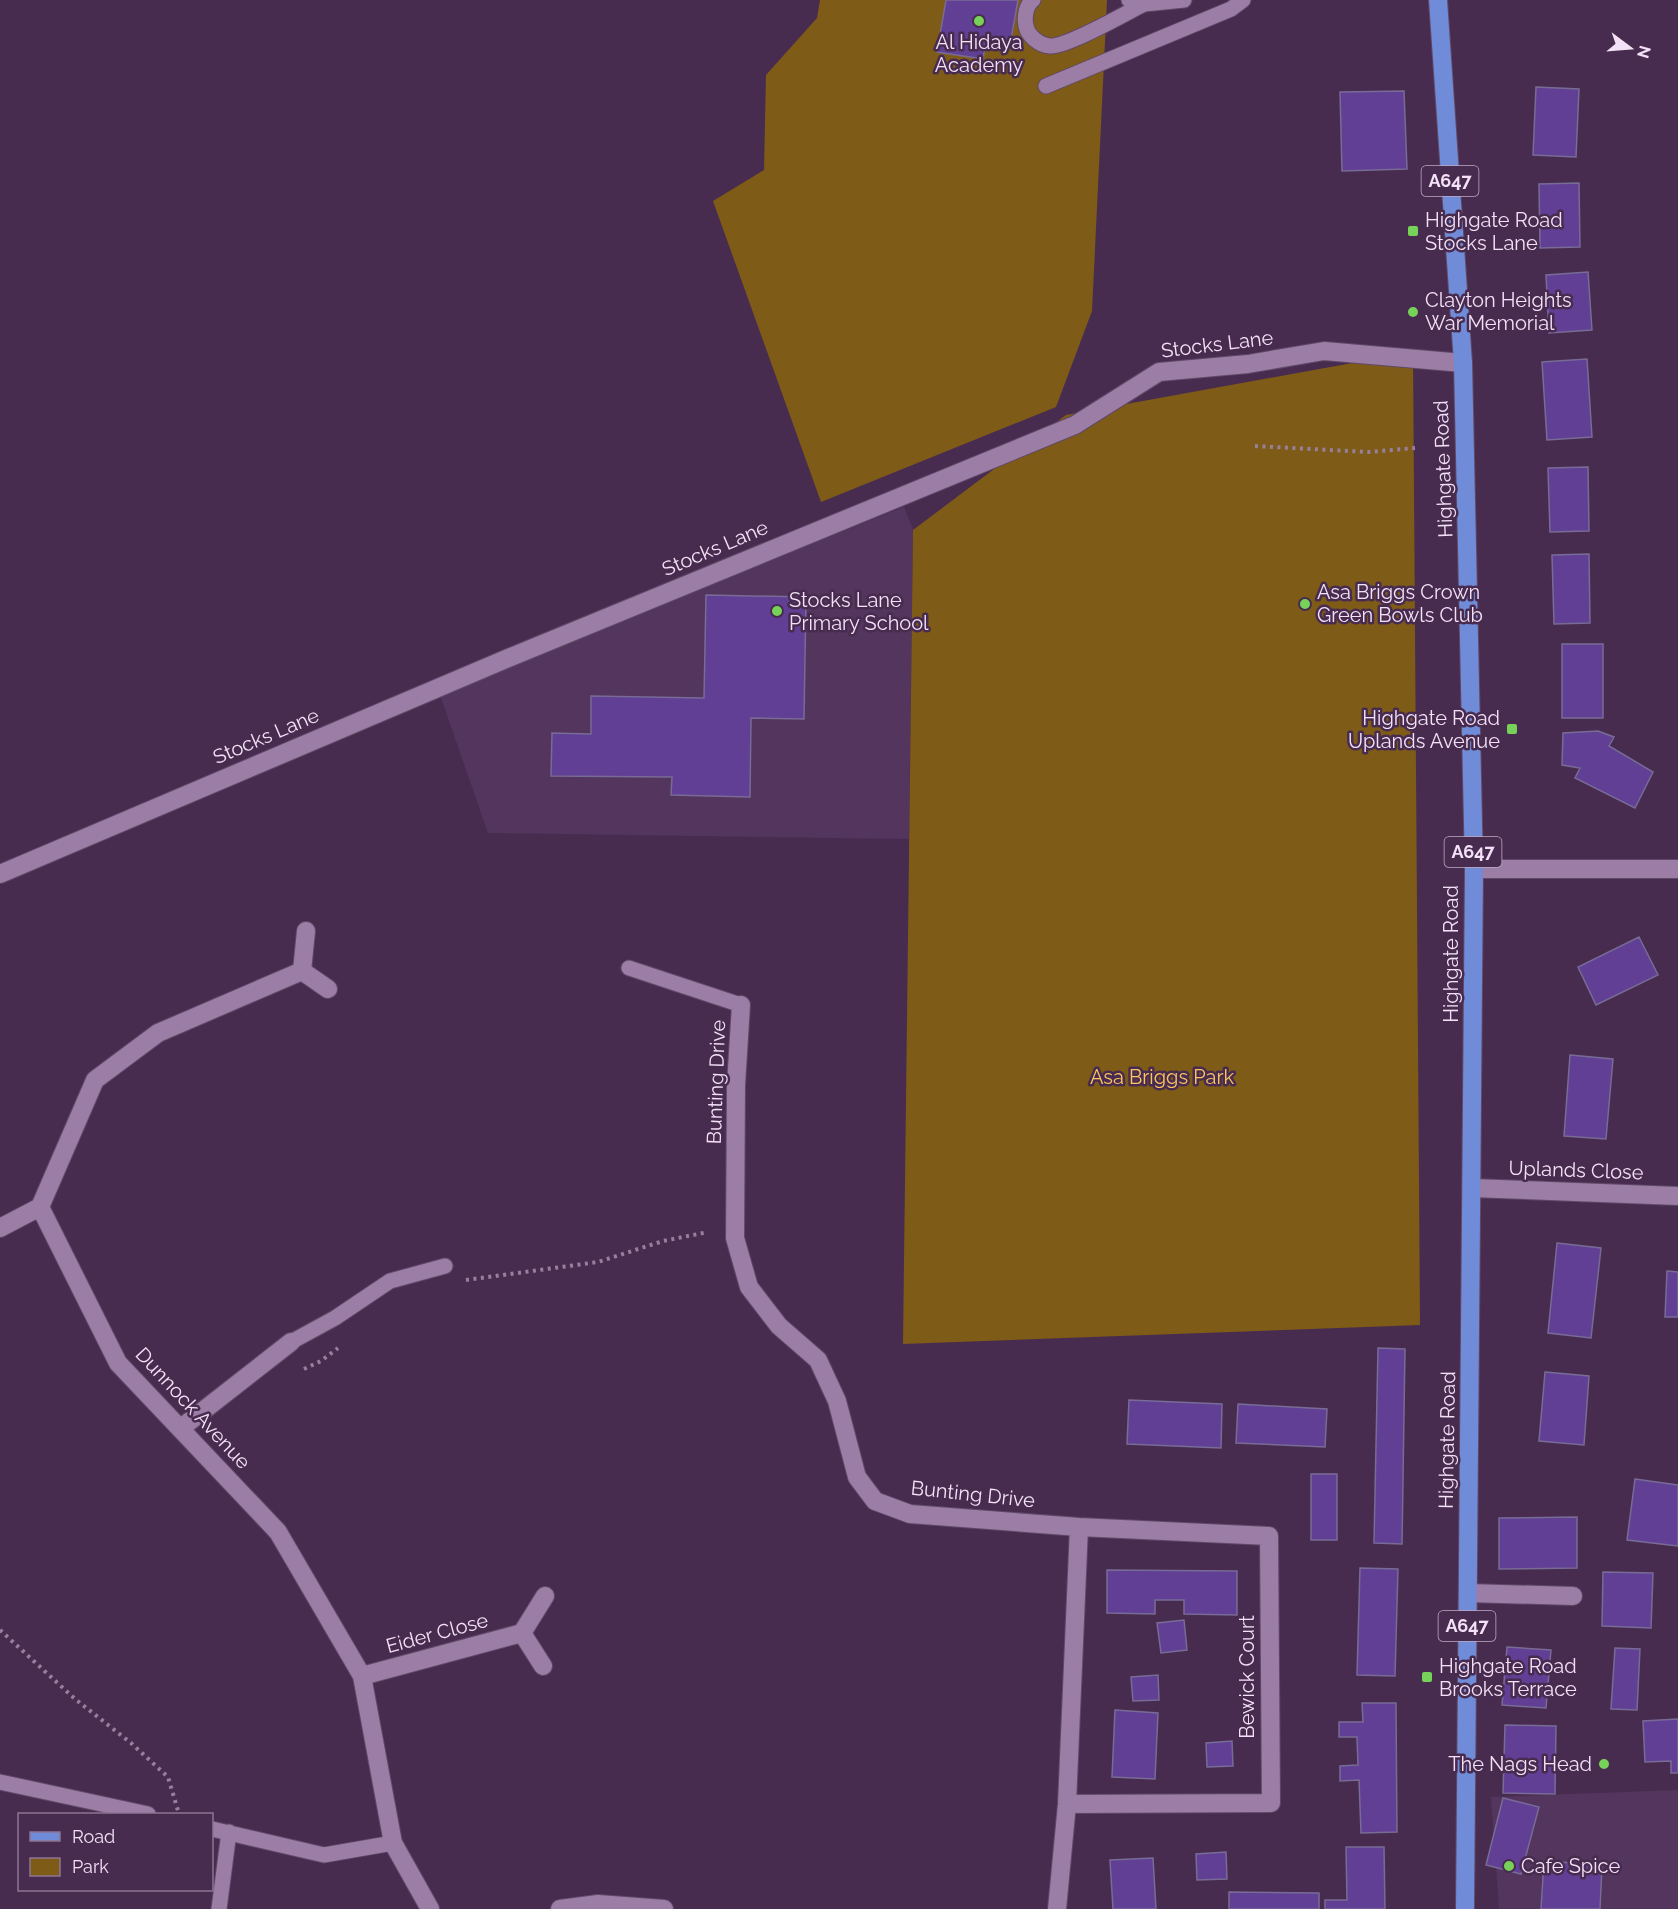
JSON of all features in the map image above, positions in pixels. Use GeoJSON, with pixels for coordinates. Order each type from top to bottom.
{"type":"FeatureCollection","features":[{"type":"Feature","properties":{"kind":"main road","name":"Highgate Road"},"geometry":{"type":"LineString","coordinates":[[1438,0],[1463,363],[1474,869],[1465,1909]]}},
{"type":"Feature","properties":{"kind":"street","name":"Stocks Lane"},"geometry":{"type":"LineString","coordinates":[[0,874],[528,650],[1075,425],[1158,372],[1248,364],[1324,351],[1463,363]]}},
{"type":"Feature","properties":{"kind":"street"},"geometry":{"type":"LineString","coordinates":[[1474,869],[1678,869]]}},
{"type":"Feature","properties":{"kind":"street"},"geometry":{"type":"LineString","coordinates":[[302,971],[306,931]]}},
{"type":"Feature","properties":{"kind":"street"},"geometry":{"type":"LineString","coordinates":[[302,971],[328,989]]}},
{"type":"Feature","properties":{"kind":"street"},"geometry":{"type":"LineString","coordinates":[[0,1228],[40,1207],[95,1080],[158,1033],[302,971]]}},
{"type":"Feature","properties":{"kind":"street","name":"Bunting Drive"},"geometry":{"type":"LineString","coordinates":[[741,1005],[736,1085],[735,1238],[749,1287],[779,1326],[818,1360],[837,1401],[856,1477],[875,1501],[910,1514],[1079,1527]]}},
{"type":"Feature","properties":{"kind":"street","name":"Uplands Close"},"geometry":{"type":"LineString","coordinates":[[1472,1188],[1678,1196]]}},
{"type":"Feature","properties":{"kind":"street","name":"Dunnock Avenue"},"geometry":{"type":"LineString","coordinates":[[40,1207],[118,1362],[278,1532],[362,1676],[393,1843],[430,1909]]}},
{"type":"Feature","properties":{"kind":"street"},"geometry":{"type":"LineString","coordinates":[[181,1428],[291,1342]]}},
{"type":"Feature","properties":{"kind":"street"},"geometry":{"type":"LineString","coordinates":[[1057,1909],[1067,1804],[1079,1527]]}},
{"type":"Feature","properties":{"kind":"street","name":"Bewick Court"},"geometry":{"type":"LineString","coordinates":[[1067,1804],[1271,1803],[1269,1536],[1079,1527]]}},
{"type":"Feature","properties":{"kind":"street"},"geometry":{"type":"LineString","coordinates":[[1468,1593],[1573,1596]]}},
{"type":"Feature","properties":{"kind":"street"},"geometry":{"type":"LineString","coordinates":[[543,1666],[522,1633],[545,1596]]}},
{"type":"Feature","properties":{"kind":"street","name":"Eider Close"},"geometry":{"type":"LineString","coordinates":[[362,1676],[522,1633]]}},
{"type":"Feature","properties":{"kind":"street"},"geometry":{"type":"LineString","coordinates":[[560,1909],[598,1904],[664,1909]]}},
{"type":"Feature","properties":{"kind":"lane"},"geometry":{"type":"LineString","coordinates":[[1034,0],[1029,3],[1026,27],[1034,39],[1050,46],[1074,39],[1136,2],[1184,0]]}},
{"type":"Feature","properties":{"kind":"lane"},"geometry":{"type":"LineString","coordinates":[[1046,86],[1221,13],[1243,0]]}},
{"type":"Feature","properties":{"kind":"lane"},"geometry":{"type":"LineString","coordinates":[[629,968],[741,1005]]}},
{"type":"Feature","properties":{"kind":"lane"},"geometry":{"type":"LineString","coordinates":[[291,1342],[335,1318],[390,1281],[445,1266]]}},
{"type":"Feature","properties":{"kind":"lane"},"geometry":{"type":"LineString","coordinates":[[0,1782],[139,1813]]}},
{"type":"Feature","properties":{"kind":"lane"},"geometry":{"type":"LineString","coordinates":[[213,1828],[324,1855],[393,1843]]}},
{"type":"Feature","properties":{"kind":"lane"},"geometry":{"type":"LineString","coordinates":[[219,1909],[229,1832]]}},
{"type":"Feature","properties":{"kind":"path"},"geometry":{"type":"LineString","coordinates":[[1255,446],[1368,452],[1415,448]]}},
{"type":"Feature","properties":{"kind":"path"},"geometry":{"type":"LineString","coordinates":[[457,1281],[598,1262],[663,1241],[735,1227]]}},
{"type":"Feature","properties":{"kind":"path"},"geometry":{"type":"LineString","coordinates":[[291,1342],[303,1369],[321,1361],[345,1343]]}},
{"type":"Feature","properties":{"kind":"path"},"geometry":{"type":"LineString","coordinates":[[0,1630],[75,1699],[131,1743],[168,1777],[178,1813]]}},
{"type":"Feature","properties":{"kind":"shaded area","name":"Stocks Lane Primary School"},"geometry":{"type":"Polygon","coordinates":[[[904,507],[913,529],[909,839],[488,833],[439,692],[904,507]]]}},
{"type":"Feature","properties":{"kind":"shaded area"},"geometry":{"type":"Polygon","coordinates":[[[1678,1790],[1678,1909],[1499,1909],[1491,1797],[1678,1790]]]}},
{"type":"Feature","properties":{"kind":"green space"},"geometry":{"type":"Polygon","coordinates":[[[820,0],[1107,0],[1092,311],[1056,407],[821,502],[713,201],[764,170],[766,75],[817,18],[820,0]]]}},
{"type":"Feature","properties":{"kind":"green space","name":"Asa Briggs Park"},"geometry":{"type":"Polygon","coordinates":[[[1413,352],[1420,1325],[903,1344],[913,530],[1066,415],[1413,352]]]}},
{"type":"Feature","properties":{"kind":"building","name":"Al Hidaya Academy"},"geometry":{"type":"Polygon","coordinates":[[[946,0],[1018,0],[1010,45],[986,41],[983,59],[937,52],[946,0]]]}},
{"type":"Feature","properties":{"kind":"building"},"geometry":{"type":"Polygon","coordinates":[[[1536,87],[1579,89],[1576,157],[1533,155],[1536,87]]]}},
{"type":"Feature","properties":{"kind":"building"},"geometry":{"type":"Polygon","coordinates":[[[1404,91],[1407,169],[1342,171],[1340,92],[1404,91]]]}},
{"type":"Feature","properties":{"kind":"building"},"geometry":{"type":"Polygon","coordinates":[[[1579,183],[1580,247],[1540,248],[1539,184],[1579,183]]]}},
{"type":"Feature","properties":{"kind":"building"},"geometry":{"type":"Polygon","coordinates":[[[1588,272],[1592,330],[1549,333],[1546,275],[1588,272]]]}},
{"type":"Feature","properties":{"kind":"building"},"geometry":{"type":"Polygon","coordinates":[[[1587,359],[1592,437],[1547,440],[1542,362],[1587,359]]]}},
{"type":"Feature","properties":{"kind":"building"},"geometry":{"type":"Polygon","coordinates":[[[1588,467],[1589,531],[1550,532],[1548,468],[1588,467]]]}},
{"type":"Feature","properties":{"kind":"building"},"geometry":{"type":"Polygon","coordinates":[[[1589,554],[1590,623],[1554,624],[1552,555],[1589,554]]]}},
{"type":"Feature","properties":{"kind":"building"},"geometry":{"type":"Polygon","coordinates":[[[706,595],[806,597],[804,719],[751,718],[750,797],[671,795],[672,777],[551,776],[552,733],[591,734],[591,696],[704,698],[706,595]]]}},
{"type":"Feature","properties":{"kind":"building"},"geometry":{"type":"Polygon","coordinates":[[[1562,644],[1603,644],[1603,718],[1562,718],[1562,644]]]}},
{"type":"Feature","properties":{"kind":"building"},"geometry":{"type":"Polygon","coordinates":[[[1598,731],[1614,737],[1609,746],[1653,772],[1635,808],[1575,778],[1580,768],[1562,765],[1563,733],[1598,731]]]}},
{"type":"Feature","properties":{"kind":"building"},"geometry":{"type":"Polygon","coordinates":[[[1639,937],[1658,975],[1596,1005],[1578,967],[1639,937]]]}},
{"type":"Feature","properties":{"kind":"building"},"geometry":{"type":"Polygon","coordinates":[[[1570,1055],[1613,1059],[1606,1139],[1564,1136],[1570,1055]]]}},
{"type":"Feature","properties":{"kind":"building"},"geometry":{"type":"Polygon","coordinates":[[[1557,1243],[1601,1248],[1591,1338],[1548,1333],[1557,1243]]]}},
{"type":"Feature","properties":{"kind":"building"},"geometry":{"type":"Polygon","coordinates":[[[1667,1271],[1678,1272],[1678,1317],[1665,1317],[1667,1271]]]}},
{"type":"Feature","properties":{"kind":"building"},"geometry":{"type":"Polygon","coordinates":[[[1378,1348],[1405,1349],[1402,1544],[1374,1543],[1378,1348]]]}},
{"type":"Feature","properties":{"kind":"building"},"geometry":{"type":"Polygon","coordinates":[[[1545,1372],[1589,1376],[1584,1445],[1539,1441],[1545,1372]]]}},
{"type":"Feature","properties":{"kind":"building"},"geometry":{"type":"Polygon","coordinates":[[[1129,1400],[1222,1404],[1221,1448],[1127,1444],[1129,1400]]]}},
{"type":"Feature","properties":{"kind":"building"},"geometry":{"type":"Polygon","coordinates":[[[1238,1404],[1327,1409],[1325,1447],[1236,1443],[1238,1404]]]}},
{"type":"Feature","properties":{"kind":"building"},"geometry":{"type":"Polygon","coordinates":[[[1311,1474],[1337,1474],[1337,1540],[1311,1540],[1311,1474]]]}},
{"type":"Feature","properties":{"kind":"building"},"geometry":{"type":"Polygon","coordinates":[[[1635,1479],[1678,1485],[1678,1546],[1627,1540],[1635,1479]]]}},
{"type":"Feature","properties":{"kind":"building"},"geometry":{"type":"Polygon","coordinates":[[[1577,1517],[1577,1568],[1499,1569],[1499,1518],[1577,1517]]]}},
{"type":"Feature","properties":{"kind":"building"},"geometry":{"type":"Polygon","coordinates":[[[1360,1568],[1398,1569],[1395,1676],[1357,1675],[1360,1568]]]}},
{"type":"Feature","properties":{"kind":"building"},"geometry":{"type":"Polygon","coordinates":[[[1107,1570],[1237,1571],[1237,1615],[1184,1614],[1184,1600],[1155,1600],[1155,1614],[1107,1613],[1107,1570]]]}},
{"type":"Feature","properties":{"kind":"building"},"geometry":{"type":"Polygon","coordinates":[[[1603,1572],[1653,1573],[1651,1628],[1602,1626],[1603,1572]]]}},
{"type":"Feature","properties":{"kind":"building"},"geometry":{"type":"Polygon","coordinates":[[[1184,1620],[1187,1650],[1161,1653],[1157,1623],[1184,1620]]]}},
{"type":"Feature","properties":{"kind":"building"},"geometry":{"type":"Polygon","coordinates":[[[1507,1647],[1551,1650],[1546,1708],[1502,1705],[1507,1647]]]}},
{"type":"Feature","properties":{"kind":"building"},"geometry":{"type":"Polygon","coordinates":[[[1615,1648],[1640,1649],[1637,1710],[1611,1709],[1615,1648]]]}},
{"type":"Feature","properties":{"kind":"building"},"geometry":{"type":"Polygon","coordinates":[[[1158,1675],[1159,1700],[1133,1701],[1131,1677],[1158,1675]]]}},
{"type":"Feature","properties":{"kind":"building"},"geometry":{"type":"Polygon","coordinates":[[[1362,1703],[1396,1703],[1397,1832],[1361,1833],[1359,1780],[1340,1781],[1340,1766],[1358,1765],[1357,1737],[1339,1737],[1339,1722],[1363,1722],[1362,1703]]]}},
{"type":"Feature","properties":{"kind":"building"},"geometry":{"type":"Polygon","coordinates":[[[1115,1710],[1158,1713],[1155,1779],[1112,1777],[1115,1710]]]}},
{"type":"Feature","properties":{"kind":"building"},"geometry":{"type":"Polygon","coordinates":[[[1678,1719],[1678,1773],[1671,1773],[1671,1761],[1645,1762],[1643,1721],[1678,1719]]]}},
{"type":"Feature","properties":{"kind":"building"},"geometry":{"type":"Polygon","coordinates":[[[1505,1725],[1556,1726],[1555,1794],[1503,1793],[1505,1725]]]}},
{"type":"Feature","properties":{"kind":"building"},"geometry":{"type":"Polygon","coordinates":[[[1232,1741],[1233,1766],[1207,1767],[1206,1743],[1232,1741]]]}},
{"type":"Feature","properties":{"kind":"building"},"geometry":{"type":"Polygon","coordinates":[[[1503,1798],[1539,1807],[1521,1874],[1486,1865],[1503,1798]]]}},
{"type":"Feature","properties":{"kind":"building"},"geometry":{"type":"Polygon","coordinates":[[[1346,1847],[1384,1847],[1385,1909],[1325,1909],[1325,1900],[1347,1900],[1346,1847]]]}},
{"type":"Feature","properties":{"kind":"building"},"geometry":{"type":"Polygon","coordinates":[[[1226,1852],[1227,1879],[1197,1880],[1196,1854],[1226,1852]]]}},
{"type":"Feature","properties":{"kind":"building"},"geometry":{"type":"Polygon","coordinates":[[[1153,1858],[1156,1909],[1113,1909],[1110,1860],[1153,1858]]]}},
{"type":"Feature","properties":{"kind":"building"},"geometry":{"type":"Polygon","coordinates":[[[1544,1861],[1602,1865],[1600,1909],[1541,1909],[1544,1861]]]}},
{"type":"Feature","properties":{"kind":"building"},"geometry":{"type":"Polygon","coordinates":[[[1229,1892],[1319,1893],[1319,1909],[1229,1909],[1229,1892]]]}},
{"type":"Feature","properties":{"kind":"place","name":"Al Hidaya Academy"},"geometry":{"type":"Point","coordinates":[979,21]}},
{"type":"Feature","properties":{"kind":"place","name":"Highgate Road Stocks Lane"},"geometry":{"type":"Point","coordinates":[1413,231]}},
{"type":"Feature","properties":{"kind":"place","name":"Clayton Heights War Memorial"},"geometry":{"type":"Point","coordinates":[1413,312]}},
{"type":"Feature","properties":{"kind":"place","name":"Asa Briggs Crown Green Bowls Club"},"geometry":{"type":"Point","coordinates":[1305,604]}},
{"type":"Feature","properties":{"kind":"place","name":"Stocks Lane Primary School"},"geometry":{"type":"Point","coordinates":[777,611]}},
{"type":"Feature","properties":{"kind":"place","name":"Highgate Road Uplands Avenue"},"geometry":{"type":"Point","coordinates":[1512,729]}},
{"type":"Feature","properties":{"kind":"place","name":"Highgate Road Brooks Terrace"},"geometry":{"type":"Point","coordinates":[1427,1677]}},
{"type":"Feature","properties":{"kind":"place","name":"The Nags Head"},"geometry":{"type":"Point","coordinates":[1604,1764]}},
{"type":"Feature","properties":{"kind":"place","name":"Cafe Spice"},"geometry":{"type":"Point","coordinates":[1509,1866]}}]}
